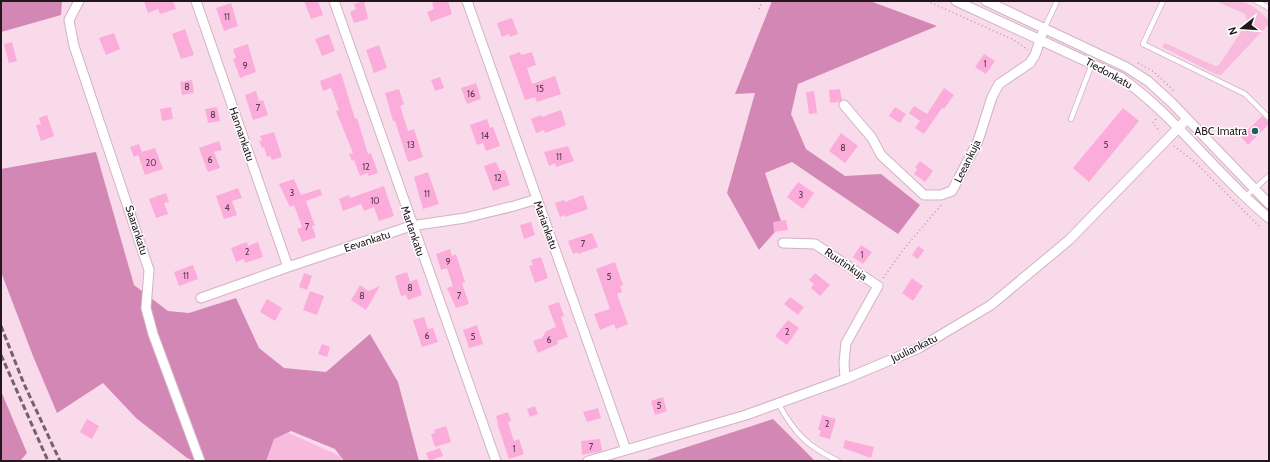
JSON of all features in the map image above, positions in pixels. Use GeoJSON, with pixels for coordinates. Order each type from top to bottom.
{"type":"FeatureCollection","features":[{"type":"Feature","properties":{"kind":"street","name":"Saarankatu"},"geometry":{"type":"LineString","coordinates":[[79,1],[69,20],[74,46],[149,270],[146,308],[153,334],[200,461]]}},
{"type":"Feature","properties":{"kind":"street","name":"Hannankatu"},"geometry":{"type":"LineString","coordinates":[[196,1],[288,267]]}},
{"type":"Feature","properties":{"kind":"street","name":"Martankatu"},"geometry":{"type":"LineString","coordinates":[[334,1],[411,226],[496,461]]}},
{"type":"Feature","properties":{"kind":"street","name":"Mariankatu"},"geometry":{"type":"LineString","coordinates":[[467,1],[626,450]]}},
{"type":"Feature","properties":{"kind":"street","name":"Tiedonkatu"},"geometry":{"type":"LineString","coordinates":[[956,1],[1041,39],[1120,77],[1143,93],[1245,198],[1269,218]]}},
{"type":"Feature","properties":{"kind":"street","name":"Tiedonkatu"},"geometry":{"type":"LineString","coordinates":[[986,1],[1045,27],[1126,67],[1148,81],[1269,204]]}},
{"type":"Feature","properties":{"kind":"street","name":"Leeankuja"},"geometry":{"type":"LineString","coordinates":[[844,105],[872,138],[881,155],[924,195],[941,195],[952,191],[978,141],[992,97],[999,84],[1030,63],[1035,55],[1045,27]]}},
{"type":"Feature","properties":{"kind":"street","name":"Juuliankatu"},"geometry":{"type":"LineString","coordinates":[[588,461],[746,415],[845,379],[919,348],[991,305],[1070,240],[1187,119]]}},
{"type":"Feature","properties":{"kind":"street","name":"Eevankatu"},"geometry":{"type":"LineString","coordinates":[[201,298],[411,226],[465,218],[536,199]]}},
{"type":"Feature","properties":{"kind":"street","name":"Ruutinkuja"},"geometry":{"type":"LineString","coordinates":[[784,243],[815,244],[878,286],[846,343],[844,362],[845,379]]}},
{"type":"Feature","properties":{"kind":"lane"},"geometry":{"type":"LineString","coordinates":[[1045,27],[1057,1]]}},
{"type":"Feature","properties":{"kind":"lane"},"geometry":{"type":"LineString","coordinates":[[1163,1],[1142,44],[1245,94],[1269,118]]}},
{"type":"Feature","properties":{"kind":"lane"},"geometry":{"type":"LineString","coordinates":[[1256,1],[1269,8]]}},
{"type":"Feature","properties":{"kind":"lane"},"geometry":{"type":"LineString","coordinates":[[1071,119],[1092,63]]}},
{"type":"Feature","properties":{"kind":"lane"},"geometry":{"type":"LineString","coordinates":[[1245,198],[1269,176]]}},
{"type":"Feature","properties":{"kind":"lane"},"geometry":{"type":"LineString","coordinates":[[778,403],[790,426],[807,444],[838,461]]}},
{"type":"Feature","properties":{"kind":"path"},"geometry":{"type":"LineString","coordinates":[[759,9],[762,1]]}},
{"type":"Feature","properties":{"kind":"path"},"geometry":{"type":"LineString","coordinates":[[927,1],[1014,40],[1035,55]]}},
{"type":"Feature","properties":{"kind":"path"},"geometry":{"type":"LineString","coordinates":[[878,286],[903,250],[952,191]]}},
{"type":"Feature","properties":{"kind":"shaded area"},"geometry":{"type":"Polygon","coordinates":[[[1,1],[62,1],[61,15],[1,32],[1,1]]]}},
{"type":"Feature","properties":{"kind":"shaded area"},"geometry":{"type":"Polygon","coordinates":[[[772,1],[870,1],[937,26],[798,84],[791,114],[806,149],[845,176],[881,174],[920,205],[898,234],[792,162],[765,173],[782,224],[759,250],[727,193],[755,93],[735,94],[772,1]]]}},
{"type":"Feature","properties":{"kind":"shaded area"},"geometry":{"type":"Polygon","coordinates":[[[1216,1],[1246,3],[1251,5],[1269,20],[1269,24],[1221,75],[1215,74],[1162,47],[1165,43],[1215,66],[1219,65],[1247,23],[1245,14],[1216,1]]]}},
{"type":"Feature","properties":{"kind":"shaded area"},"geometry":{"type":"Polygon","coordinates":[[[96,152],[134,285],[168,311],[189,313],[236,298],[259,348],[284,368],[326,372],[370,334],[398,382],[419,461],[344,461],[335,449],[291,431],[274,439],[266,461],[194,461],[187,458],[136,418],[103,383],[57,413],[33,356],[1,272],[1,169],[96,152]]]}},
{"type":"Feature","properties":{"kind":"shaded area"},"geometry":{"type":"Polygon","coordinates":[[[1,391],[27,453],[20,461],[1,461],[1,391]]]}},
{"type":"Feature","properties":{"kind":"shaded area"},"geometry":{"type":"Polygon","coordinates":[[[773,419],[815,461],[644,461],[773,419]]]}},
{"type":"Feature","properties":{"kind":"shaded area"},"geometry":{"type":"Polygon","coordinates":[[[282,430],[340,456],[342,461],[256,461],[262,445],[282,430]]]}},
{"type":"Feature","properties":{"kind":"building"},"geometry":{"type":"Polygon","coordinates":[[[144,1],[173,1],[176,9],[160,14],[158,9],[148,13],[144,1]]]}},
{"type":"Feature","properties":{"kind":"building"},"geometry":{"type":"Polygon","coordinates":[[[304,1],[318,1],[323,15],[311,19],[304,1]]]}},
{"type":"Feature","properties":{"kind":"building"},"geometry":{"type":"Polygon","coordinates":[[[364,1],[368,19],[354,23],[350,12],[356,9],[354,4],[364,1]]]}},
{"type":"Feature","properties":{"kind":"building"},"geometry":{"type":"Polygon","coordinates":[[[437,1],[448,1],[452,14],[431,22],[427,12],[434,9],[432,3],[437,1]]]}},
{"type":"Feature","properties":{"kind":"building"},"geometry":{"type":"Polygon","coordinates":[[[231,3],[238,26],[224,31],[216,8],[231,3]]]}},
{"type":"Feature","properties":{"kind":"building"},"geometry":{"type":"Polygon","coordinates":[[[512,18],[518,34],[510,37],[509,34],[502,37],[497,23],[512,18]]]}},
{"type":"Feature","properties":{"kind":"building"},"geometry":{"type":"Polygon","coordinates":[[[185,29],[194,55],[181,59],[172,34],[185,29]]]}},
{"type":"Feature","properties":{"kind":"building"},"geometry":{"type":"Polygon","coordinates":[[[114,33],[120,49],[106,55],[99,38],[114,33]]]}},
{"type":"Feature","properties":{"kind":"building"},"geometry":{"type":"Polygon","coordinates":[[[329,34],[335,51],[322,56],[315,39],[329,34]]]}},
{"type":"Feature","properties":{"kind":"building"},"geometry":{"type":"Polygon","coordinates":[[[12,42],[17,61],[9,63],[4,44],[12,42]]]}},
{"type":"Feature","properties":{"kind":"building"},"geometry":{"type":"Polygon","coordinates":[[[248,44],[256,72],[240,78],[233,59],[236,58],[233,49],[248,44]]]}},
{"type":"Feature","properties":{"kind":"building"},"geometry":{"type":"Polygon","coordinates":[[[379,45],[387,68],[374,73],[366,50],[379,45]]]}},
{"type":"Feature","properties":{"kind":"building"},"geometry":{"type":"Polygon","coordinates":[[[520,52],[521,55],[532,52],[536,65],[527,68],[532,84],[555,76],[561,94],[537,102],[535,97],[525,100],[509,56],[520,52]]]}},
{"type":"Feature","properties":{"kind":"building"},"geometry":{"type":"Polygon","coordinates":[[[984,54],[995,61],[986,74],[975,67],[984,54]]]}},
{"type":"Feature","properties":{"kind":"building"},"geometry":{"type":"Polygon","coordinates":[[[341,73],[355,119],[357,118],[368,154],[371,153],[378,173],[368,176],[368,173],[360,176],[354,160],[352,161],[349,154],[353,153],[336,111],[339,110],[331,88],[323,91],[320,81],[341,73]]]}},
{"type":"Feature","properties":{"kind":"building"},"geometry":{"type":"Polygon","coordinates":[[[440,77],[444,88],[435,91],[431,80],[440,77]]]}},
{"type":"Feature","properties":{"kind":"building"},"geometry":{"type":"Polygon","coordinates":[[[192,80],[194,93],[182,95],[180,82],[192,80]]]}},
{"type":"Feature","properties":{"kind":"building"},"geometry":{"type":"Polygon","coordinates":[[[476,83],[481,99],[467,104],[461,88],[476,83]]]}},
{"type":"Feature","properties":{"kind":"building"},"geometry":{"type":"Polygon","coordinates":[[[944,88],[954,95],[944,109],[942,108],[924,134],[915,128],[920,121],[909,113],[914,106],[927,114],[944,88]]]}},
{"type":"Feature","properties":{"kind":"building"},"geometry":{"type":"Polygon","coordinates":[[[399,89],[404,104],[400,106],[408,131],[414,129],[423,157],[408,162],[395,121],[393,121],[385,93],[399,89]]]}},
{"type":"Feature","properties":{"kind":"building"},"geometry":{"type":"Polygon","coordinates":[[[840,89],[842,100],[839,102],[830,103],[829,90],[840,89]]]}},
{"type":"Feature","properties":{"kind":"building"},"geometry":{"type":"Polygon","coordinates":[[[256,91],[259,101],[263,100],[268,115],[253,120],[245,95],[256,91]]]}},
{"type":"Feature","properties":{"kind":"building"},"geometry":{"type":"Polygon","coordinates":[[[814,91],[817,113],[809,114],[806,92],[814,91]]]}},
{"type":"Feature","properties":{"kind":"building"},"geometry":{"type":"Polygon","coordinates":[[[171,107],[173,119],[162,121],[160,109],[171,107]]]}},
{"type":"Feature","properties":{"kind":"building"},"geometry":{"type":"Polygon","coordinates":[[[217,107],[220,121],[208,123],[205,109],[217,107]]]}},
{"type":"Feature","properties":{"kind":"building"},"geometry":{"type":"Polygon","coordinates":[[[895,107],[906,114],[900,123],[889,116],[895,107]]]}},
{"type":"Feature","properties":{"kind":"building"},"geometry":{"type":"Polygon","coordinates":[[[1123,108],[1139,121],[1089,182],[1073,168],[1123,108]]]}},
{"type":"Feature","properties":{"kind":"building"},"geometry":{"type":"Polygon","coordinates":[[[561,110],[566,125],[545,133],[544,130],[536,133],[531,119],[541,115],[542,117],[561,110]]]}},
{"type":"Feature","properties":{"kind":"building"},"geometry":{"type":"Polygon","coordinates":[[[47,115],[54,136],[41,141],[36,125],[41,124],[39,118],[47,115]]]}},
{"type":"Feature","properties":{"kind":"building","name":"ABC Imatra"},"geometry":{"type":"Polygon","coordinates":[[[1262,116],[1269,122],[1269,124],[1248,145],[1241,137],[1262,116]]]}},
{"type":"Feature","properties":{"kind":"building"},"geometry":{"type":"Polygon","coordinates":[[[487,119],[490,128],[493,127],[500,146],[486,151],[483,143],[477,145],[470,125],[487,119]]]}},
{"type":"Feature","properties":{"kind":"building"},"geometry":{"type":"Polygon","coordinates":[[[274,132],[282,157],[272,160],[270,156],[267,157],[264,147],[262,148],[259,141],[262,140],[260,136],[274,132]]]}},
{"type":"Feature","properties":{"kind":"building"},"geometry":{"type":"Polygon","coordinates":[[[841,133],[858,146],[845,163],[829,151],[841,133]]]}},
{"type":"Feature","properties":{"kind":"building"},"geometry":{"type":"Polygon","coordinates":[[[219,141],[222,150],[214,152],[220,168],[208,172],[199,148],[219,141]]]}},
{"type":"Feature","properties":{"kind":"building"},"geometry":{"type":"Polygon","coordinates":[[[139,144],[142,152],[155,148],[163,169],[145,175],[138,155],[134,157],[130,147],[139,144]]]}},
{"type":"Feature","properties":{"kind":"building"},"geometry":{"type":"Polygon","coordinates":[[[568,146],[574,161],[556,167],[555,163],[549,166],[544,152],[568,146]]]}},
{"type":"Feature","properties":{"kind":"building"},"geometry":{"type":"Polygon","coordinates":[[[920,161],[933,171],[925,182],[914,174],[917,169],[915,167],[920,161]]]}},
{"type":"Feature","properties":{"kind":"building"},"geometry":{"type":"Polygon","coordinates":[[[496,162],[500,171],[505,170],[510,185],[493,191],[484,166],[496,162]]]}},
{"type":"Feature","properties":{"kind":"building"},"geometry":{"type":"Polygon","coordinates":[[[428,172],[439,204],[423,209],[414,177],[428,172]]]}},
{"type":"Feature","properties":{"kind":"building"},"geometry":{"type":"Polygon","coordinates":[[[294,179],[301,195],[320,189],[322,195],[306,201],[315,226],[312,226],[316,237],[302,242],[297,229],[302,227],[294,205],[290,207],[279,184],[294,179]]]}},
{"type":"Feature","properties":{"kind":"building"},"geometry":{"type":"Polygon","coordinates":[[[798,182],[814,193],[803,209],[787,197],[798,182]]]}},
{"type":"Feature","properties":{"kind":"building"},"geometry":{"type":"Polygon","coordinates":[[[384,186],[394,216],[379,221],[374,207],[364,211],[361,204],[343,211],[339,199],[349,195],[350,198],[384,186]]]}},
{"type":"Feature","properties":{"kind":"building"},"geometry":{"type":"Polygon","coordinates":[[[238,188],[242,198],[232,201],[237,215],[224,219],[216,196],[238,188]]]}},
{"type":"Feature","properties":{"kind":"building"},"geometry":{"type":"Polygon","coordinates":[[[166,193],[169,202],[164,203],[168,214],[156,218],[149,199],[166,193]]]}},
{"type":"Feature","properties":{"kind":"building"},"geometry":{"type":"Polygon","coordinates":[[[583,195],[588,209],[565,217],[565,215],[560,217],[555,203],[564,200],[565,202],[583,195]]]}},
{"type":"Feature","properties":{"kind":"building"},"geometry":{"type":"Polygon","coordinates":[[[786,220],[788,230],[774,232],[773,222],[786,220]]]}},
{"type":"Feature","properties":{"kind":"building"},"geometry":{"type":"Polygon","coordinates":[[[531,222],[535,235],[524,239],[520,225],[531,222]]]}},
{"type":"Feature","properties":{"kind":"building"},"geometry":{"type":"Polygon","coordinates":[[[592,233],[598,247],[578,254],[577,252],[573,254],[568,241],[592,233]]]}},
{"type":"Feature","properties":{"kind":"building"},"geometry":{"type":"Polygon","coordinates":[[[247,242],[248,246],[258,242],[263,257],[245,263],[244,259],[236,262],[231,248],[247,242]]]}},
{"type":"Feature","properties":{"kind":"building"},"geometry":{"type":"Polygon","coordinates":[[[861,245],[872,252],[863,264],[853,257],[861,245]]]}},
{"type":"Feature","properties":{"kind":"building"},"geometry":{"type":"Polygon","coordinates":[[[918,246],[924,250],[918,259],[912,255],[918,246]]]}},
{"type":"Feature","properties":{"kind":"building"},"geometry":{"type":"Polygon","coordinates":[[[450,249],[452,256],[456,254],[465,282],[462,283],[469,304],[456,308],[447,288],[453,286],[447,268],[441,270],[436,254],[450,249]]]}},
{"type":"Feature","properties":{"kind":"building"},"geometry":{"type":"Polygon","coordinates":[[[541,257],[548,278],[535,283],[529,266],[533,265],[531,260],[541,257]]]}},
{"type":"Feature","properties":{"kind":"building"},"geometry":{"type":"Polygon","coordinates":[[[615,262],[623,285],[620,286],[622,292],[617,294],[628,324],[616,329],[614,324],[600,330],[594,314],[610,309],[596,269],[615,262]]]}},
{"type":"Feature","properties":{"kind":"building"},"geometry":{"type":"Polygon","coordinates":[[[193,265],[198,279],[179,286],[174,272],[193,265]]]}},
{"type":"Feature","properties":{"kind":"building"},"geometry":{"type":"Polygon","coordinates":[[[407,272],[410,282],[417,279],[422,295],[408,300],[406,295],[401,296],[395,276],[407,272]]]}},
{"type":"Feature","properties":{"kind":"building"},"geometry":{"type":"Polygon","coordinates":[[[304,273],[312,276],[307,290],[299,287],[304,273]]]}},
{"type":"Feature","properties":{"kind":"building"},"geometry":{"type":"Polygon","coordinates":[[[815,273],[830,285],[820,296],[811,288],[814,284],[809,280],[815,273]]]}},
{"type":"Feature","properties":{"kind":"building"},"geometry":{"type":"Polygon","coordinates":[[[912,278],[923,286],[913,301],[902,293],[912,278]]]}},
{"type":"Feature","properties":{"kind":"building"},"geometry":{"type":"Polygon","coordinates":[[[360,285],[368,291],[380,286],[366,310],[351,300],[360,285]]]}},
{"type":"Feature","properties":{"kind":"building"},"geometry":{"type":"Polygon","coordinates":[[[310,291],[324,296],[317,315],[303,310],[310,291]]]}},
{"type":"Feature","properties":{"kind":"building"},"geometry":{"type":"Polygon","coordinates":[[[790,297],[804,307],[798,315],[784,304],[790,297]]]}},
{"type":"Feature","properties":{"kind":"building"},"geometry":{"type":"Polygon","coordinates":[[[267,299],[282,308],[275,321],[260,312],[267,299]]]}},
{"type":"Feature","properties":{"kind":"building"},"geometry":{"type":"Polygon","coordinates":[[[559,302],[564,316],[561,317],[568,337],[557,341],[558,344],[538,353],[533,341],[542,338],[546,331],[556,327],[548,306],[559,302]]]}},
{"type":"Feature","properties":{"kind":"building"},"geometry":{"type":"Polygon","coordinates":[[[424,317],[428,329],[433,328],[438,342],[422,347],[413,320],[424,317]]]}},
{"type":"Feature","properties":{"kind":"building"},"geometry":{"type":"Polygon","coordinates":[[[788,320],[799,328],[787,345],[775,336],[788,320]]]}},
{"type":"Feature","properties":{"kind":"building"},"geometry":{"type":"Polygon","coordinates":[[[477,325],[483,344],[469,348],[463,330],[477,325]]]}},
{"type":"Feature","properties":{"kind":"building"},"geometry":{"type":"Polygon","coordinates":[[[322,344],[330,347],[327,357],[318,354],[322,344]]]}},
{"type":"Feature","properties":{"kind":"building"},"geometry":{"type":"Polygon","coordinates":[[[663,397],[667,411],[655,415],[651,401],[663,397]]]}},
{"type":"Feature","properties":{"kind":"building"},"geometry":{"type":"Polygon","coordinates":[[[535,406],[538,414],[530,417],[527,409],[535,406]]]}},
{"type":"Feature","properties":{"kind":"building"},"geometry":{"type":"Polygon","coordinates":[[[598,408],[601,418],[587,422],[583,412],[598,408]]]}},
{"type":"Feature","properties":{"kind":"building"},"geometry":{"type":"Polygon","coordinates":[[[508,412],[511,421],[508,422],[514,441],[519,439],[524,454],[509,459],[496,416],[508,412]]]}},
{"type":"Feature","properties":{"kind":"building"},"geometry":{"type":"Polygon","coordinates":[[[822,415],[836,419],[830,439],[819,436],[821,431],[818,430],[822,415]]]}},
{"type":"Feature","properties":{"kind":"building"},"geometry":{"type":"Polygon","coordinates":[[[87,419],[99,426],[92,439],[80,432],[87,419]]]}},
{"type":"Feature","properties":{"kind":"building"},"geometry":{"type":"Polygon","coordinates":[[[446,426],[451,442],[435,447],[431,434],[435,433],[434,430],[446,426]]]}},
{"type":"Feature","properties":{"kind":"building"},"geometry":{"type":"Polygon","coordinates":[[[600,439],[602,451],[582,455],[581,441],[600,439]]]}},
{"type":"Feature","properties":{"kind":"building"},"geometry":{"type":"Polygon","coordinates":[[[845,440],[874,447],[871,458],[843,448],[845,440]]]}},
{"type":"Feature","properties":{"kind":"building"},"geometry":{"type":"Polygon","coordinates":[[[440,448],[443,456],[429,461],[426,453],[440,448]]]}},
{"type":"Feature","properties":{"kind":"railway"},"geometry":{"type":"LineString","coordinates":[[1,326],[24,384],[60,461]]}},
{"type":"Feature","properties":{"kind":"railway"},"geometry":{"type":"LineString","coordinates":[[1,355],[48,461]]}},
{"type":"Feature","properties":{"kind":"place","name":"ABC Imatra"},"geometry":{"type":"Point","coordinates":[1255,131]}}]}
